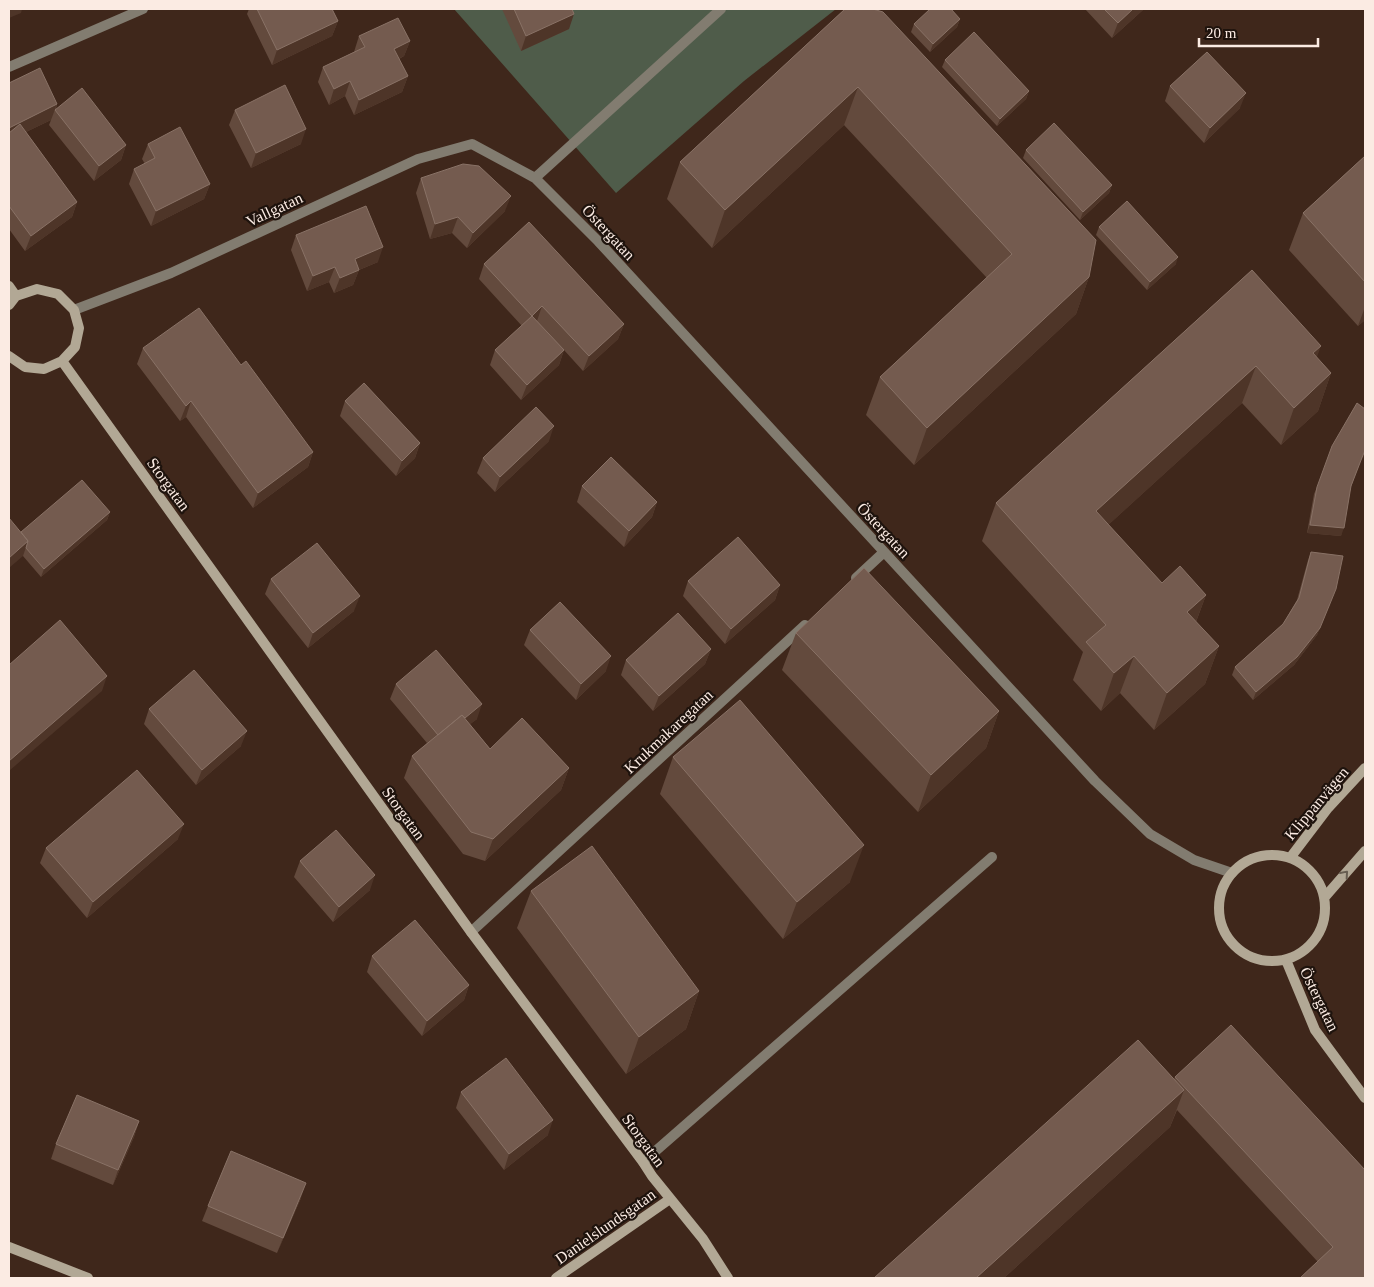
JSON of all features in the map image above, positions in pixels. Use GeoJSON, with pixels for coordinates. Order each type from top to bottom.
{"type":"FeatureCollection","features":[{"type":"Feature","properties":{"kind":"street"},"geometry":{"type":"LineString","coordinates":[[9,67],[143,9]]}},
{"type":"Feature","properties":{"kind":"street"},"geometry":{"type":"LineString","coordinates":[[534,178],[721,9]]}},
{"type":"Feature","properties":{"kind":"street","name":"Vallgatan"},"geometry":{"type":"LineString","coordinates":[[74,310],[171,273],[418,159],[472,144],[487,152]]}},
{"type":"Feature","properties":{"kind":"street","name":"Östergatan"},"geometry":{"type":"LineString","coordinates":[[487,152],[534,178],[598,241],[1096,781],[1150,834],[1194,860],[1232,873]]}},
{"type":"Feature","properties":{"kind":"street"},"geometry":{"type":"LineString","coordinates":[[9,286],[16,296]]}},
{"type":"Feature","properties":{"kind":"street"},"geometry":{"type":"LineString","coordinates":[[9,305],[16,296],[37,289],[58,294],[74,310],[78,328],[74,347],[62,361],[44,369],[26,368],[9,356]]}},
{"type":"Feature","properties":{"kind":"street","name":"Storgatan"},"geometry":{"type":"LineString","coordinates":[[62,361],[471,932],[652,1176],[702,1239],[728,1278]]}},
{"type":"Feature","properties":{"kind":"street"},"geometry":{"type":"LineString","coordinates":[[848,586],[884,552]]}},
{"type":"Feature","properties":{"kind":"street","name":"Krukmakaregatan"},"geometry":{"type":"LineString","coordinates":[[471,932],[811,619]]}},
{"type":"Feature","properties":{"kind":"street","name":"Klippanvägen"},"geometry":{"type":"LineString","coordinates":[[1290,858],[1328,808],[1365,768]]}},
{"type":"Feature","properties":{"kind":"street"},"geometry":{"type":"LineString","coordinates":[[1324,898],[1365,851]]}},
{"type":"Feature","properties":{"kind":"street"},"geometry":{"type":"LineString","coordinates":[[1264,855],[1290,858],[1308,869],[1321,887],[1324,898],[1324,917],[1317,936],[1312,944],[1286,960],[1275,962],[1255,959],[1245,955],[1230,941],[1220,922],[1219,902],[1221,891],[1232,873],[1252,859],[1264,855]]}},
{"type":"Feature","properties":{"kind":"street"},"geometry":{"type":"LineString","coordinates":[[643,1162],[992,857]]}},
{"type":"Feature","properties":{"kind":"street","name":"Östergatan"},"geometry":{"type":"LineString","coordinates":[[1286,960],[1315,1030],[1365,1098]]}},
{"type":"Feature","properties":{"kind":"street","name":"Danielslundsgatan"},"geometry":{"type":"LineString","coordinates":[[556,1278],[670,1199]]}},
{"type":"Feature","properties":{"kind":"street"},"geometry":{"type":"LineString","coordinates":[[9,1247],[88,1278]]}},
{"type":"Feature","properties":{"kind":"green space"},"geometry":{"type":"Polygon","coordinates":[[[454,9],[836,9],[744,81],[616,193],[454,9]]]}},
{"type":"Feature","properties":{"kind":"building"},"geometry":{"type":"Polygon","coordinates":[[[257,9],[332,9],[338,21],[277,50],[257,9]]]}},
{"type":"Feature","properties":{"kind":"building"},"geometry":{"type":"Polygon","coordinates":[[[514,9],[572,9],[574,14],[526,36],[514,9]]]}},
{"type":"Feature","properties":{"kind":"building"},"geometry":{"type":"Polygon","coordinates":[[[845,9],[873,9],[883,12],[1096,240],[1089,277],[927,428],[880,377],[1012,254],[858,87],[725,210],[680,162],[845,9]]]}},
{"type":"Feature","properties":{"kind":"building"},"geometry":{"type":"Polygon","coordinates":[[[930,9],[951,9],[960,19],[933,44],[914,24],[930,9]]]}},
{"type":"Feature","properties":{"kind":"building"},"geometry":{"type":"Polygon","coordinates":[[[1104,9],[1133,9],[1118,23],[1104,9]]]}},
{"type":"Feature","properties":{"kind":"building"},"geometry":{"type":"Polygon","coordinates":[[[398,18],[410,41],[394,49],[408,76],[359,100],[350,81],[334,89],[323,67],[365,47],[359,36],[398,18]]]}},
{"type":"Feature","properties":{"kind":"building"},"geometry":{"type":"Polygon","coordinates":[[[974,32],[1029,91],[1000,119],[945,60],[974,32]]]}},
{"type":"Feature","properties":{"kind":"building"},"geometry":{"type":"Polygon","coordinates":[[[1207,52],[1246,93],[1210,128],[1170,86],[1207,52]]]}},
{"type":"Feature","properties":{"kind":"building"},"geometry":{"type":"Polygon","coordinates":[[[40,68],[57,104],[9,128],[9,83],[40,68]]]}},
{"type":"Feature","properties":{"kind":"building"},"geometry":{"type":"Polygon","coordinates":[[[285,85],[306,129],[256,153],[235,110],[285,85]]]}},
{"type":"Feature","properties":{"kind":"building"},"geometry":{"type":"Polygon","coordinates":[[[82,88],[126,145],[99,166],[55,110],[82,88]]]}},
{"type":"Feature","properties":{"kind":"building"},"geometry":{"type":"Polygon","coordinates":[[[1054,123],[1112,185],[1083,212],[1026,150],[1054,123]]]}},
{"type":"Feature","properties":{"kind":"building"},"geometry":{"type":"Polygon","coordinates":[[[20,124],[77,202],[31,236],[9,206],[9,133],[20,124]]]}},
{"type":"Feature","properties":{"kind":"building"},"geometry":{"type":"Polygon","coordinates":[[[180,127],[210,184],[156,211],[134,169],[155,158],[148,144],[180,127]]]}},
{"type":"Feature","properties":{"kind":"building"},"geometry":{"type":"Polygon","coordinates":[[[1365,156],[1365,282],[1303,213],[1365,156]]]}},
{"type":"Feature","properties":{"kind":"building"},"geometry":{"type":"Polygon","coordinates":[[[463,164],[479,166],[511,196],[473,233],[458,217],[435,224],[421,178],[463,164]]]}},
{"type":"Feature","properties":{"kind":"building"},"geometry":{"type":"Polygon","coordinates":[[[1127,201],[1178,257],[1150,282],[1099,227],[1127,201]]]}},
{"type":"Feature","properties":{"kind":"building"},"geometry":{"type":"Polygon","coordinates":[[[366,206],[383,247],[355,259],[359,270],[340,278],[335,267],[313,276],[296,235],[366,206]]]}},
{"type":"Feature","properties":{"kind":"building"},"geometry":{"type":"Polygon","coordinates":[[[529,222],[624,324],[589,356],[542,306],[532,316],[484,264],[529,222]]]}},
{"type":"Feature","properties":{"kind":"building"},"geometry":{"type":"Polygon","coordinates":[[[1252,270],[1321,346],[1313,353],[1331,373],[1294,408],[1256,366],[1096,511],[1162,583],[1180,566],[1206,595],[1187,612],[1219,646],[1167,693],[1134,656],[1114,673],[1086,642],[1106,625],[996,503],[1252,270]]]}},
{"type":"Feature","properties":{"kind":"building"},"geometry":{"type":"Polygon","coordinates":[[[199,308],[241,365],[246,361],[313,452],[258,493],[191,401],[186,406],[143,348],[199,308]]]}},
{"type":"Feature","properties":{"kind":"building"},"geometry":{"type":"Polygon","coordinates":[[[532,316],[564,350],[527,385],[495,350],[532,316]]]}},
{"type":"Feature","properties":{"kind":"building"},"geometry":{"type":"Polygon","coordinates":[[[364,383],[420,443],[402,461],[345,401],[364,383]]]}},
{"type":"Feature","properties":{"kind":"building"},"geometry":{"type":"Polygon","coordinates":[[[1357,403],[1365,409],[1365,451],[1351,486],[1344,528],[1310,525],[1317,487],[1332,446],[1357,403]]]}},
{"type":"Feature","properties":{"kind":"building"},"geometry":{"type":"Polygon","coordinates":[[[536,407],[554,426],[500,477],[483,458],[536,407]]]}},
{"type":"Feature","properties":{"kind":"building"},"geometry":{"type":"Polygon","coordinates":[[[611,457],[657,502],[629,531],[582,486],[611,457]]]}},
{"type":"Feature","properties":{"kind":"building"},"geometry":{"type":"Polygon","coordinates":[[[82,480],[110,512],[44,569],[26,548],[28,541],[21,532],[82,480]]]}},
{"type":"Feature","properties":{"kind":"building"},"geometry":{"type":"Polygon","coordinates":[[[9,518],[28,541],[9,558],[9,518]]]}},
{"type":"Feature","properties":{"kind":"building"},"geometry":{"type":"Polygon","coordinates":[[[738,537],[780,585],[731,629],[688,581],[738,537]]]}},
{"type":"Feature","properties":{"kind":"building"},"geometry":{"type":"Polygon","coordinates":[[[317,543],[360,596],[313,633],[271,579],[317,543]]]}},
{"type":"Feature","properties":{"kind":"building"},"geometry":{"type":"Polygon","coordinates":[[[1311,552],[1343,556],[1336,589],[1320,628],[1297,657],[1256,692],[1235,667],[1283,624],[1299,598],[1311,552]]]}},
{"type":"Feature","properties":{"kind":"building"},"geometry":{"type":"Polygon","coordinates":[[[864,568],[999,711],[931,775],[796,633],[864,568]]]}},
{"type":"Feature","properties":{"kind":"building"},"geometry":{"type":"Polygon","coordinates":[[[560,602],[611,656],[581,684],[530,630],[560,602]]]}},
{"type":"Feature","properties":{"kind":"building"},"geometry":{"type":"Polygon","coordinates":[[[678,613],[711,649],[659,696],[626,660],[678,613]]]}},
{"type":"Feature","properties":{"kind":"building"},"geometry":{"type":"Polygon","coordinates":[[[60,620],[107,676],[9,761],[9,665],[60,620]]]}},
{"type":"Feature","properties":{"kind":"building"},"geometry":{"type":"Polygon","coordinates":[[[436,650],[482,704],[465,718],[462,715],[438,735],[396,684],[436,650]]]}},
{"type":"Feature","properties":{"kind":"building"},"geometry":{"type":"Polygon","coordinates":[[[194,670],[247,731],[202,770],[149,709],[194,670]]]}},
{"type":"Feature","properties":{"kind":"building"},"geometry":{"type":"Polygon","coordinates":[[[740,700],[864,845],[797,902],[673,757],[740,700]]]}},
{"type":"Feature","properties":{"kind":"building"},"geometry":{"type":"Polygon","coordinates":[[[462,715],[490,749],[522,718],[569,768],[493,839],[471,832],[412,756],[462,715]]]}},
{"type":"Feature","properties":{"kind":"building"},"geometry":{"type":"Polygon","coordinates":[[[137,770],[184,824],[93,902],[46,848],[137,770]]]}},
{"type":"Feature","properties":{"kind":"building"},"geometry":{"type":"Polygon","coordinates":[[[336,830],[375,875],[339,907],[300,861],[336,830]]]}},
{"type":"Feature","properties":{"kind":"building"},"geometry":{"type":"Polygon","coordinates":[[[592,846],[699,991],[639,1037],[531,891],[592,846]]]}},
{"type":"Feature","properties":{"kind":"building"},"geometry":{"type":"Polygon","coordinates":[[[415,920],[469,985],[427,1021],[372,956],[415,920]]]}},
{"type":"Feature","properties":{"kind":"building"},"geometry":{"type":"Polygon","coordinates":[[[1231,1025],[1365,1170],[1365,1278],[1300,1278],[1333,1247],[1175,1077],[1231,1025]]]}},
{"type":"Feature","properties":{"kind":"building"},"geometry":{"type":"Polygon","coordinates":[[[1138,1040],[1184,1090],[976,1278],[874,1278],[1138,1040]]]}},
{"type":"Feature","properties":{"kind":"building"},"geometry":{"type":"Polygon","coordinates":[[[506,1058],[553,1120],[509,1154],[461,1092],[506,1058]]]}},
{"type":"Feature","properties":{"kind":"building"},"geometry":{"type":"Polygon","coordinates":[[[77,1095],[139,1121],[118,1170],[56,1144],[77,1095]]]}},
{"type":"Feature","properties":{"kind":"building"},"geometry":{"type":"Polygon","coordinates":[[[231,1151],[306,1183],[283,1238],[208,1206],[231,1151]]]}}]}
